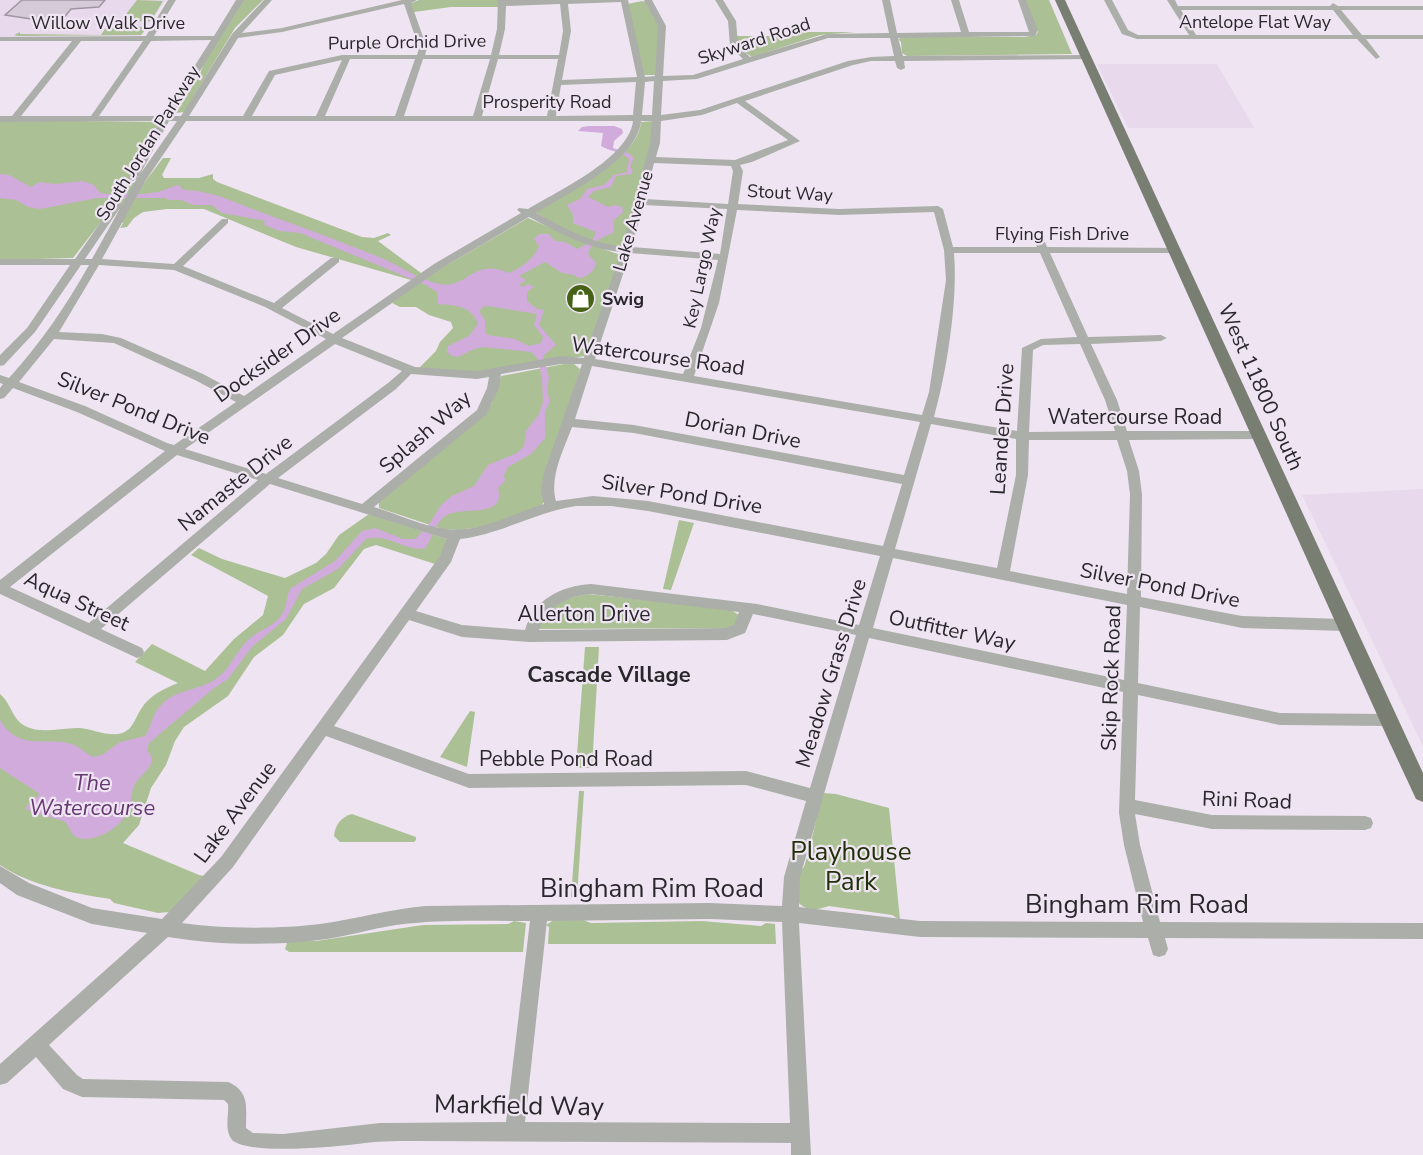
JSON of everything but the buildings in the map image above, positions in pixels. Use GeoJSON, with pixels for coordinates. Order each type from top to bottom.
{"type":"FeatureCollection","features":[{"type":"Feature","properties":{"kind":"main road","name":"West 11800 South"},"geometry":{"type":"LineString","coordinates":[[1060,0],[1344,625],[1423,793]]}},
{"type":"Feature","properties":{"kind":"street"},"geometry":{"type":"LineString","coordinates":[[93,119],[172,0]]}},
{"type":"Feature","properties":{"kind":"street","name":"South Jordan Parkway"},"geometry":{"type":"LineString","coordinates":[[135,183],[165,119],[240,0]]}},
{"type":"Feature","properties":{"kind":"street","name":"South Jordan Parkway"},"geometry":{"type":"LineString","coordinates":[[0,362],[31,330],[76,262],[119,208],[184,118],[235,36],[268,0]]}},
{"type":"Feature","properties":{"kind":"street"},"geometry":{"type":"LineString","coordinates":[[477,118],[502,17],[502,2],[623,0]]}},
{"type":"Feature","properties":{"kind":"street","name":"Lake Avenue"},"geometry":{"type":"LineString","coordinates":[[525,211],[594,173],[616,156],[636,132],[641,80],[623,0]]}},
{"type":"Feature","properties":{"kind":"street","name":"Lake Avenue"},"geometry":{"type":"LineString","coordinates":[[550,507],[547,493],[548,482],[626,251],[651,160],[658,118],[662,26],[648,0]]}},
{"type":"Feature","properties":{"kind":"street"},"geometry":{"type":"LineString","coordinates":[[719,0],[732,21],[734,46],[749,60]]}},
{"type":"Feature","properties":{"kind":"street"},"geometry":{"type":"LineString","coordinates":[[886,0],[900,68]]}},
{"type":"Feature","properties":{"kind":"street"},"geometry":{"type":"LineString","coordinates":[[955,0],[966,35]]}},
{"type":"Feature","properties":{"kind":"street","name":"Skyward Road"},"geometry":{"type":"LineString","coordinates":[[557,83],[694,77],[820,36],[1034,34],[1022,0]]}},
{"type":"Feature","properties":{"kind":"street","name":"Antelope Flat Way"},"geometry":{"type":"LineString","coordinates":[[1108,0],[1128,35],[1137,37],[1423,37]]}},
{"type":"Feature","properties":{"kind":"street"},"geometry":{"type":"LineString","coordinates":[[1171,0],[1194,37]]}},
{"type":"Feature","properties":{"kind":"street"},"geometry":{"type":"LineString","coordinates":[[1329,0],[1376,57]]}},
{"type":"Feature","properties":{"kind":"street"},"geometry":{"type":"LineString","coordinates":[[235,36],[282,30],[408,1],[422,46],[398,118]]}},
{"type":"Feature","properties":{"kind":"street"},"geometry":{"type":"LineString","coordinates":[[551,118],[567,29],[564,2]]}},
{"type":"Feature","properties":{"kind":"street"},"geometry":{"type":"LineString","coordinates":[[1176,8],[1423,8]]}},
{"type":"Feature","properties":{"kind":"street"},"geometry":{"type":"LineString","coordinates":[[14,119],[79,38]]}},
{"type":"Feature","properties":{"kind":"street","name":"Willow Walk Drive"},"geometry":{"type":"LineString","coordinates":[[4,39],[216,38]]}},
{"type":"Feature","properties":{"kind":"street"},"geometry":{"type":"LineString","coordinates":[[0,47],[4,39]]}},
{"type":"Feature","properties":{"kind":"street","name":"Purple Orchid Drive"},"geometry":{"type":"LineString","coordinates":[[246,118],[272,73],[333,57],[562,57]]}},
{"type":"Feature","properties":{"kind":"street"},"geometry":{"type":"LineString","coordinates":[[319,118],[347,57]]}},
{"type":"Feature","properties":{"kind":"street","name":"Prosperity Road"},"geometry":{"type":"LineString","coordinates":[[0,119],[658,118],[691,115],[858,61],[898,58],[980,61],[1086,57]]}},
{"type":"Feature","properties":{"kind":"street"},"geometry":{"type":"LineString","coordinates":[[651,160],[735,163],[749,160],[795,141],[738,100]]}},
{"type":"Feature","properties":{"kind":"street","name":"Key Largo Way"},"geometry":{"type":"LineString","coordinates":[[687,378],[700,350],[710,319],[724,257],[738,171],[735,163]]}},
{"type":"Feature","properties":{"kind":"street","name":"Stout Way"},"geometry":{"type":"LineString","coordinates":[[640,202],[839,212],[938,209]]}},
{"type":"Feature","properties":{"kind":"street","name":"South Jordan Parkway"},"geometry":{"type":"LineString","coordinates":[[0,395],[5,381],[51,334],[96,262],[119,208]]}},
{"type":"Feature","properties":{"kind":"street","name":"Meadow Grass Drive"},"geometry":{"type":"LineString","coordinates":[[801,1155],[790,914],[792,877],[928,420],[938,379],[951,292],[949,250],[938,209]]}},
{"type":"Feature","properties":{"kind":"street"},"geometry":{"type":"LineString","coordinates":[[525,211],[600,246],[626,251],[724,257]]}},
{"type":"Feature","properties":{"kind":"street","name":"Docksider Drive"},"geometry":{"type":"LineString","coordinates":[[0,587],[175,450],[438,266],[525,211]]}},
{"type":"Feature","properties":{"kind":"street"},"geometry":{"type":"LineString","coordinates":[[176,267],[225,221]]}},
{"type":"Feature","properties":{"kind":"street","name":"Flying Fish Drive"},"geometry":{"type":"LineString","coordinates":[[949,250],[1042,247],[1175,250]]}},
{"type":"Feature","properties":{"kind":"street","name":"Skip Rock Road"},"geometry":{"type":"LineString","coordinates":[[1042,247],[1115,410],[1133,471],[1136,494],[1129,834],[1159,948]]}},
{"type":"Feature","properties":{"kind":"street"},"geometry":{"type":"LineString","coordinates":[[275,308],[335,260]]}},
{"type":"Feature","properties":{"kind":"street","name":"Watercourse Road"},"geometry":{"type":"LineString","coordinates":[[0,262],[96,262],[176,267],[275,308],[335,339],[409,370],[465,376],[495,373],[551,362],[589,361],[1023,436],[1258,435]]}},
{"type":"Feature","properties":{"kind":"street"},"geometry":{"type":"LineString","coordinates":[[51,334],[117,340],[199,377],[245,402]]}},
{"type":"Feature","properties":{"kind":"street","name":"Leander Drive"},"geometry":{"type":"LineString","coordinates":[[1002,575],[1022,475],[1023,390],[1028,348],[1037,342],[1161,338]]}},
{"type":"Feature","properties":{"kind":"street","name":"Namaste Drive"},"geometry":{"type":"LineString","coordinates":[[90,630],[268,479],[392,386],[409,370]]}},
{"type":"Feature","properties":{"kind":"street","name":"Splash Way"},"geometry":{"type":"LineString","coordinates":[[364,509],[482,412],[493,388],[495,373]]}},
{"type":"Feature","properties":{"kind":"street","name":"Silver Pond Drive"},"geometry":{"type":"LineString","coordinates":[[5,381],[81,409],[137,436],[175,450],[440,533],[456,534],[488,529],[550,507],[590,501],[664,509],[1254,624],[1344,625]]}},
{"type":"Feature","properties":{"kind":"street","name":"Dorian Drive"},"geometry":{"type":"LineString","coordinates":[[567,422],[648,432],[910,481]]}},
{"type":"Feature","properties":{"kind":"street","name":"Lake Avenue"},"geometry":{"type":"LineString","coordinates":[[0,1076],[164,928],[199,894],[227,862],[450,550],[456,534]]}},
{"type":"Feature","properties":{"kind":"street","name":"Aqua Street"},"geometry":{"type":"LineString","coordinates":[[0,587],[137,652]]}},
{"type":"Feature","properties":{"kind":"street","name":"Outfitter Way"},"geometry":{"type":"LineString","coordinates":[[530,636],[534,621],[545,605],[587,589],[748,608],[1288,720],[1388,720]]}},
{"type":"Feature","properties":{"kind":"street","name":"Allerton Drive"},"geometry":{"type":"LineString","coordinates":[[406,613],[462,631],[530,636],[727,634],[740,629],[748,608]]}},
{"type":"Feature","properties":{"kind":"street","name":"Pebble Pond Road"},"geometry":{"type":"LineString","coordinates":[[324,729],[469,781],[746,778],[816,797]]}},
{"type":"Feature","properties":{"kind":"street","name":"Rini Road"},"geometry":{"type":"LineString","coordinates":[[1128,806],[1212,822],[1365,823]]}},
{"type":"Feature","properties":{"kind":"street","name":"Bingham Rim Road"},"geometry":{"type":"LineString","coordinates":[[0,874],[23,889],[92,916],[189,932],[320,932],[396,917],[425,914],[711,911],[790,914],[920,929],[1423,931]]}},
{"type":"Feature","properties":{"kind":"street"},"geometry":{"type":"LineString","coordinates":[[514,1132],[539,913]]}},
{"type":"Feature","properties":{"kind":"street","name":"Markfield Way"},"geometry":{"type":"LineString","coordinates":[[36,1043],[70,1082],[82,1088],[228,1091],[239,1103],[237,1124],[240,1135],[252,1142],[295,1142],[361,1134],[404,1132],[800,1133]]}},
{"type":"Feature","properties":{"kind":"shaded area"},"geometry":{"type":"Polygon","coordinates":[[[0,0],[166,0],[141,36],[0,37],[0,0]]]}},
{"type":"Feature","properties":{"kind":"shaded area"},"geometry":{"type":"Polygon","coordinates":[[[1097,64],[1217,64],[1254,128],[1128,128],[1097,64]]]}},
{"type":"Feature","properties":{"kind":"shaded area"},"geometry":{"type":"Polygon","coordinates":[[[1423,489],[1423,746],[1302,495],[1423,489]]]}},
{"type":"Feature","properties":{"kind":"green space"},"geometry":{"type":"Polygon","coordinates":[[[137,0],[163,1],[151,21],[120,22],[137,0]]]}},
{"type":"Feature","properties":{"kind":"green space"},"geometry":{"type":"Polygon","coordinates":[[[243,0],[263,0],[235,28],[184,112],[176,113],[200,74],[204,62],[243,0]]]}},
{"type":"Feature","properties":{"kind":"green space"},"geometry":{"type":"Polygon","coordinates":[[[419,0],[499,0],[499,7],[451,7],[414,12],[409,4],[419,0]]]}},
{"type":"Feature","properties":{"kind":"green space"},"geometry":{"type":"Polygon","coordinates":[[[1025,0],[1049,0],[1072,54],[907,56],[902,53],[901,42],[898,39],[904,37],[1025,37],[1036,35],[1038,32],[1025,0]]]}},
{"type":"Feature","properties":{"kind":"green space"},"geometry":{"type":"Polygon","coordinates":[[[647,2],[659,23],[657,75],[643,75],[627,4],[647,2]]]}},
{"type":"Feature","properties":{"kind":"green space"},"geometry":{"type":"Polygon","coordinates":[[[110,26],[148,27],[141,35],[18,36],[14,35],[20,32],[20,34],[101,35],[110,26]]]}},
{"type":"Feature","properties":{"kind":"green space"},"geometry":{"type":"Polygon","coordinates":[[[796,32],[855,32],[820,35],[752,57],[739,48],[736,36],[796,36],[796,32]]]}},
{"type":"Feature","properties":{"kind":"green space"},"geometry":{"type":"Polygon","coordinates":[[[0,120],[158,122],[128,183],[144,183],[163,158],[171,158],[162,175],[164,178],[199,178],[213,174],[213,179],[217,182],[362,237],[374,238],[388,233],[391,235],[378,241],[421,273],[447,265],[528,218],[588,244],[621,255],[585,356],[480,373],[419,368],[436,351],[440,342],[453,328],[451,322],[429,315],[416,307],[400,307],[392,303],[418,282],[296,247],[204,209],[167,209],[143,212],[127,227],[120,228],[128,209],[111,209],[73,258],[0,260],[0,120]]]}},
{"type":"Feature","properties":{"kind":"green space"},"geometry":{"type":"Polygon","coordinates":[[[653,121],[654,136],[624,246],[590,241],[536,213],[562,192],[613,162],[637,137],[641,122],[653,121]]]}},
{"type":"Feature","properties":{"kind":"green space"},"geometry":{"type":"Polygon","coordinates":[[[574,364],[580,369],[544,502],[540,507],[487,526],[459,530],[442,529],[379,508],[379,502],[385,496],[484,415],[492,403],[501,376],[574,364]]]}},
{"type":"Feature","properties":{"kind":"green space"},"geometry":{"type":"Polygon","coordinates":[[[369,514],[447,539],[449,543],[435,564],[376,545],[364,549],[334,588],[304,604],[283,635],[254,657],[228,696],[184,727],[175,741],[166,765],[151,788],[139,825],[123,843],[199,875],[209,877],[170,912],[158,913],[114,903],[110,899],[38,883],[0,865],[0,694],[17,719],[32,729],[80,728],[111,734],[123,732],[131,727],[148,700],[178,683],[135,662],[152,644],[205,671],[234,639],[263,615],[268,596],[191,555],[199,548],[222,559],[285,578],[316,563],[326,554],[339,535],[369,514]]]}},
{"type":"Feature","properties":{"kind":"green space"},"geometry":{"type":"Polygon","coordinates":[[[679,520],[694,523],[671,590],[663,589],[679,520]]]}},
{"type":"Feature","properties":{"kind":"green space"},"geometry":{"type":"Polygon","coordinates":[[[588,594],[729,609],[739,615],[735,628],[539,629],[544,614],[556,604],[588,594]]]}},
{"type":"Feature","properties":{"kind":"green space"},"geometry":{"type":"Polygon","coordinates":[[[585,647],[599,647],[592,768],[576,768],[585,647]]]}},
{"type":"Feature","properties":{"kind":"green space"},"geometry":{"type":"Polygon","coordinates":[[[470,711],[475,712],[467,767],[440,757],[470,711]]]}},
{"type":"Feature","properties":{"kind":"green space"},"geometry":{"type":"Polygon","coordinates":[[[579,791],[584,791],[577,897],[571,897],[579,791]]]}},
{"type":"Feature","properties":{"kind":"green space","name":"Playhouse Park"},"geometry":{"type":"Polygon","coordinates":[[[823,793],[836,794],[889,808],[900,920],[892,915],[829,906],[808,908],[797,901],[800,871],[807,858],[823,793]]]}},
{"type":"Feature","properties":{"kind":"green space"},"geometry":{"type":"Polygon","coordinates":[[[352,814],[416,837],[416,840],[414,842],[340,842],[334,836],[336,828],[342,819],[352,814]]]}},
{"type":"Feature","properties":{"kind":"green space"},"geometry":{"type":"Polygon","coordinates":[[[554,920],[583,920],[591,923],[702,921],[761,926],[766,923],[775,924],[776,944],[548,944],[549,927],[546,925],[554,920]]]}},
{"type":"Feature","properties":{"kind":"green space"},"geometry":{"type":"Polygon","coordinates":[[[514,921],[526,923],[523,952],[289,952],[285,949],[288,940],[316,941],[423,925],[508,924],[514,921]]]}},
{"type":"Feature","properties":{"kind":"water","name":"The Watercourse"},"geometry":{"type":"Polygon","coordinates":[[[614,126],[622,129],[623,133],[614,141],[613,148],[630,154],[634,158],[630,166],[633,171],[631,174],[616,176],[611,187],[594,191],[588,197],[608,207],[616,205],[622,207],[623,212],[613,221],[614,232],[592,245],[588,254],[596,263],[590,274],[578,278],[562,273],[545,262],[519,276],[526,280],[519,285],[523,287],[528,284],[534,287],[527,292],[527,301],[537,309],[544,310],[539,325],[556,345],[543,356],[549,377],[547,392],[550,401],[545,412],[545,438],[531,454],[508,467],[504,475],[505,481],[498,488],[499,498],[495,505],[480,510],[451,513],[444,517],[424,549],[416,549],[381,538],[366,539],[338,569],[302,589],[286,619],[252,647],[228,679],[149,743],[147,750],[151,755],[151,764],[135,784],[125,817],[114,828],[100,836],[78,838],[73,835],[64,821],[34,813],[25,808],[40,794],[0,768],[0,720],[14,736],[31,741],[72,744],[93,757],[102,755],[120,742],[145,736],[156,711],[162,704],[175,695],[210,682],[222,674],[249,639],[279,618],[284,611],[291,588],[335,561],[362,531],[375,528],[403,539],[415,539],[428,526],[441,505],[452,496],[474,486],[488,465],[517,453],[524,446],[526,431],[539,414],[543,402],[538,359],[531,352],[483,347],[458,357],[450,355],[447,351],[448,346],[469,336],[478,324],[472,313],[467,310],[457,306],[438,304],[437,292],[426,285],[300,233],[279,231],[263,224],[266,221],[222,213],[212,205],[194,205],[181,200],[167,200],[167,198],[97,198],[40,209],[28,207],[16,200],[0,198],[0,174],[9,175],[31,187],[40,182],[54,184],[83,181],[94,185],[99,192],[105,194],[143,194],[178,185],[184,190],[219,196],[345,243],[426,280],[450,284],[487,269],[509,273],[518,268],[527,262],[537,250],[539,246],[534,239],[539,234],[549,234],[555,241],[565,242],[577,249],[592,241],[596,232],[573,223],[573,215],[567,205],[580,199],[587,189],[604,185],[614,175],[627,172],[629,159],[601,146],[603,133],[578,131],[582,127],[614,126]],[[488,306],[479,311],[485,320],[485,332],[488,335],[515,339],[529,346],[541,343],[543,337],[534,325],[537,314],[488,306]]]}},
{"type":"Feature","properties":{"kind":"place","name":"Swig"},"geometry":{"type":"Point","coordinates":[581,299]}},
{"type":"Feature","properties":{"kind":"district","name":"Cascade Village"},"geometry":{"type":"Point","coordinates":[609,674]}}]}
